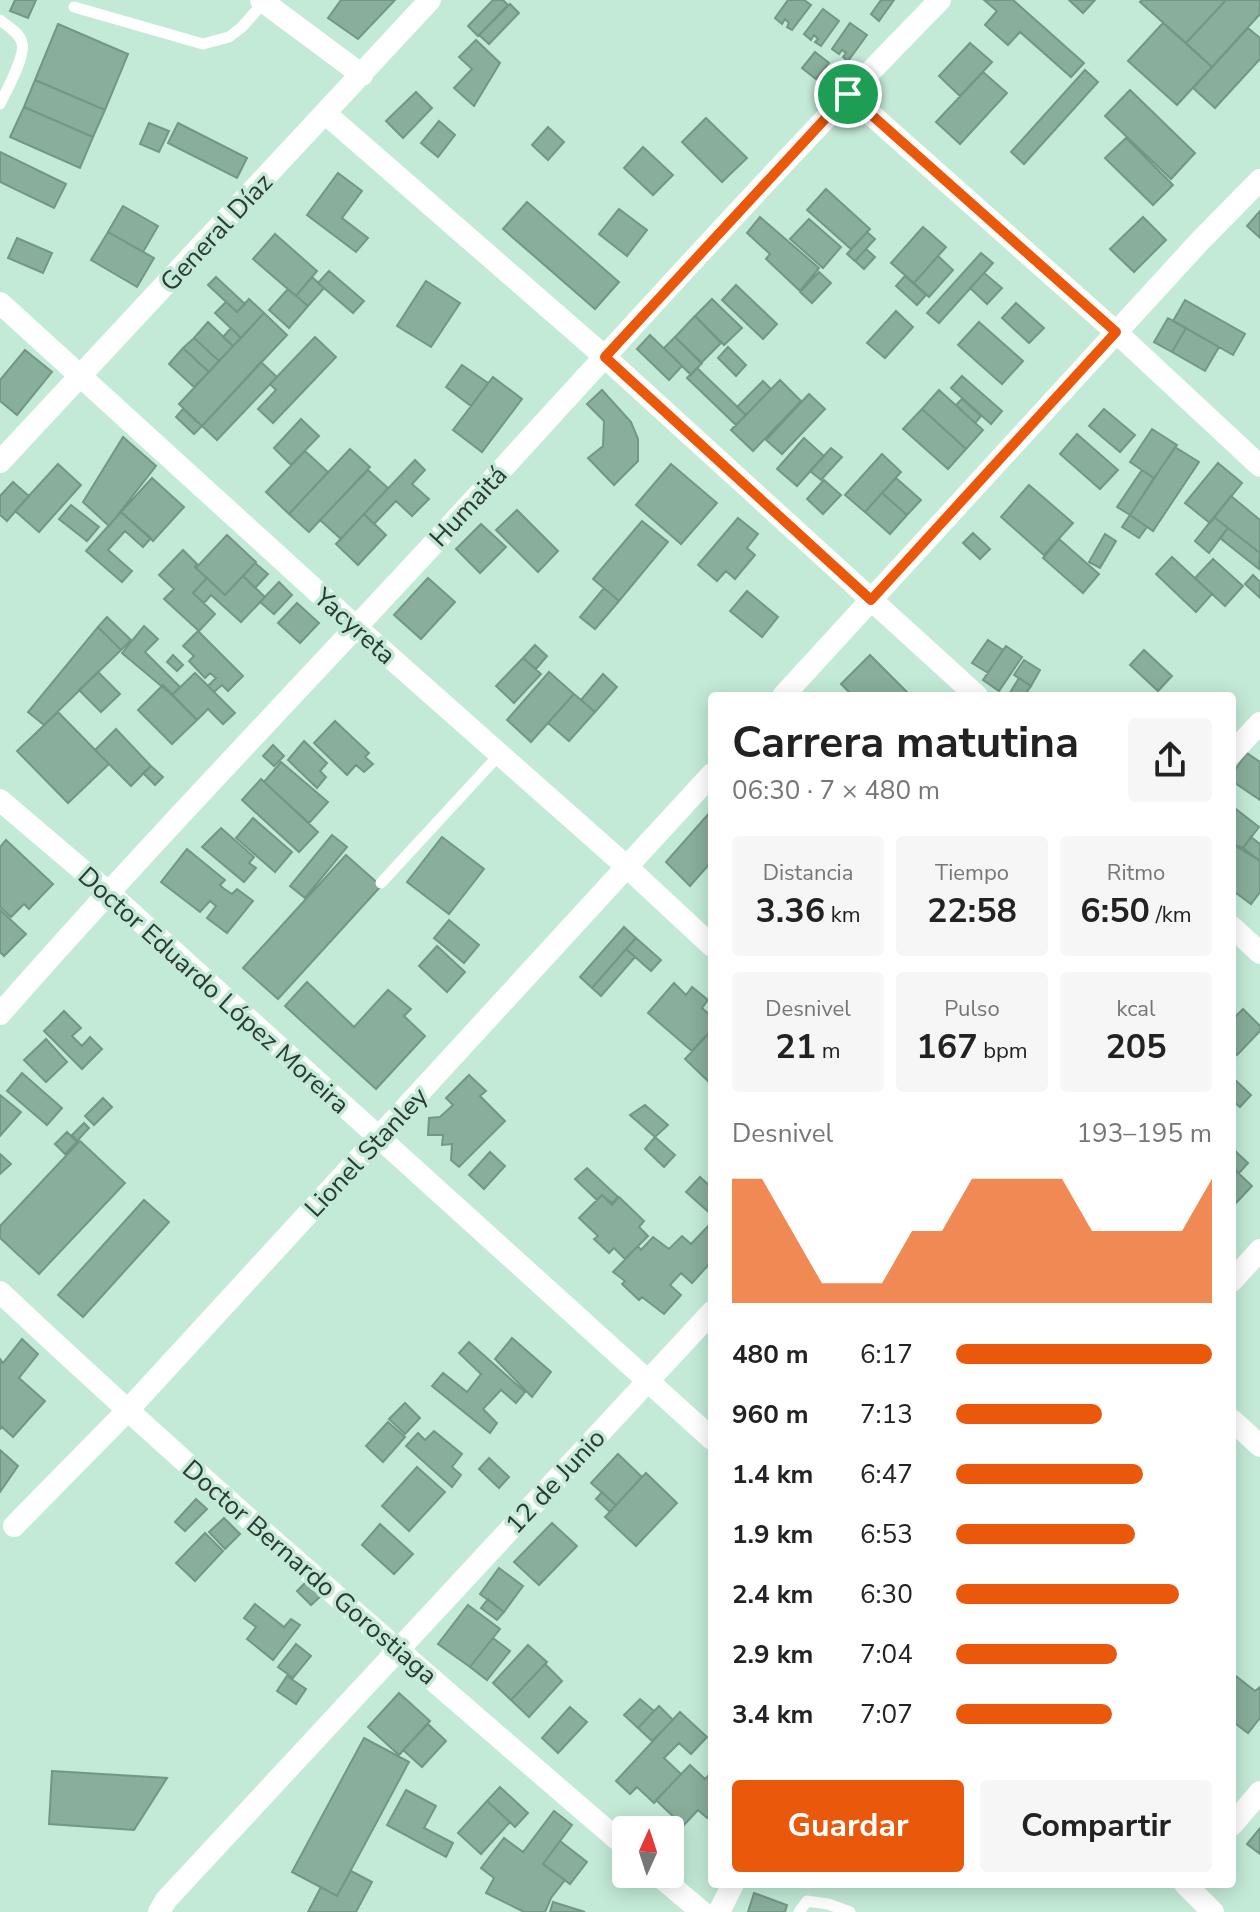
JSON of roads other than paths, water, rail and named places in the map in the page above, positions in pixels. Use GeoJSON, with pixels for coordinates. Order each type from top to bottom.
{"type":"FeatureCollection","features":[{"type":"Feature","properties":{"kind":"street","name":"General Díaz"},"geometry":{"type":"LineString","coordinates":[[0,462],[430,0]]}},
{"type":"Feature","properties":{"kind":"street","name":"Humaitá"},"geometry":{"type":"LineString","coordinates":[[0,1014],[108,892],[848,94],[940,0]]}},
{"type":"Feature","properties":{"kind":"street"},"geometry":{"type":"LineString","coordinates":[[262,1],[362,75]]}},
{"type":"Feature","properties":{"kind":"street"},"geometry":{"type":"LineString","coordinates":[[848,94],[1116,332],[1260,466]]}},
{"type":"Feature","properties":{"kind":"street"},"geometry":{"type":"LineString","coordinates":[[326,114],[605,357],[973,692]]}},
{"type":"Feature","properties":{"kind":"street"},"geometry":{"type":"LineString","coordinates":[[787,692],[1116,332],[1260,180]]}},
{"type":"Feature","properties":{"kind":"street","name":"Yacyreta"},"geometry":{"type":"LineString","coordinates":[[0,303],[708,942]]}},
{"type":"Feature","properties":{"kind":"street"},"geometry":{"type":"LineString","coordinates":[[1236,749],[1260,723]]}},
{"type":"Feature","properties":{"kind":"street","name":"Lionel Stanley"},"geometry":{"type":"LineString","coordinates":[[14,1526],[127,1411],[708,778]]}},
{"type":"Feature","properties":{"kind":"street","name":"Doctor Eduardo López Moreira"},"geometry":{"type":"LineString","coordinates":[[0,800],[108,892],[708,1435]]}},
{"type":"Feature","properties":{"kind":"street"},"geometry":{"type":"LineString","coordinates":[[1236,931],[1260,953]]}},
{"type":"Feature","properties":{"kind":"street"},"geometry":{"type":"LineString","coordinates":[[1236,1277],[1260,1250]]}},
{"type":"Feature","properties":{"kind":"street","name":"Doctor Bernardo Gorostiaga"},"geometry":{"type":"LineString","coordinates":[[0,1292],[127,1411],[612,1835]]}},
{"type":"Feature","properties":{"kind":"street","name":"12 de Junio"},"geometry":{"type":"LineString","coordinates":[[159,1912],[166,1900],[708,1316]]}},
{"type":"Feature","properties":{"kind":"street"},"geometry":{"type":"LineString","coordinates":[[1236,1424],[1260,1446]]}},
{"type":"Feature","properties":{"kind":"street"},"geometry":{"type":"LineString","coordinates":[[1236,1820],[1260,1792]]}},
{"type":"Feature","properties":{"kind":"street"},"geometry":{"type":"LineString","coordinates":[[674,1888],[702,1912]]}},
{"type":"Feature","properties":{"kind":"street"},"geometry":{"type":"LineString","coordinates":[[719,1912],[731,1888]]}},
{"type":"Feature","properties":{"kind":"street"},"geometry":{"type":"LineString","coordinates":[[1189,1888],[1213,1912]]}},
{"type":"Feature","properties":{"kind":"lane"},"geometry":{"type":"LineString","coordinates":[[74,7],[203,44],[229,37],[242,27],[262,1]]}},
{"type":"Feature","properties":{"kind":"lane"},"geometry":{"type":"LineString","coordinates":[[0,20],[17,34],[23,45],[21,57],[0,104]]}},
{"type":"Feature","properties":{"kind":"lane"},"geometry":{"type":"LineString","coordinates":[[381,883],[500,754]]}},
{"type":"Feature","properties":{"kind":"lane"},"geometry":{"type":"LineString","coordinates":[[799,1912],[807,1901],[850,1912]]}}]}
